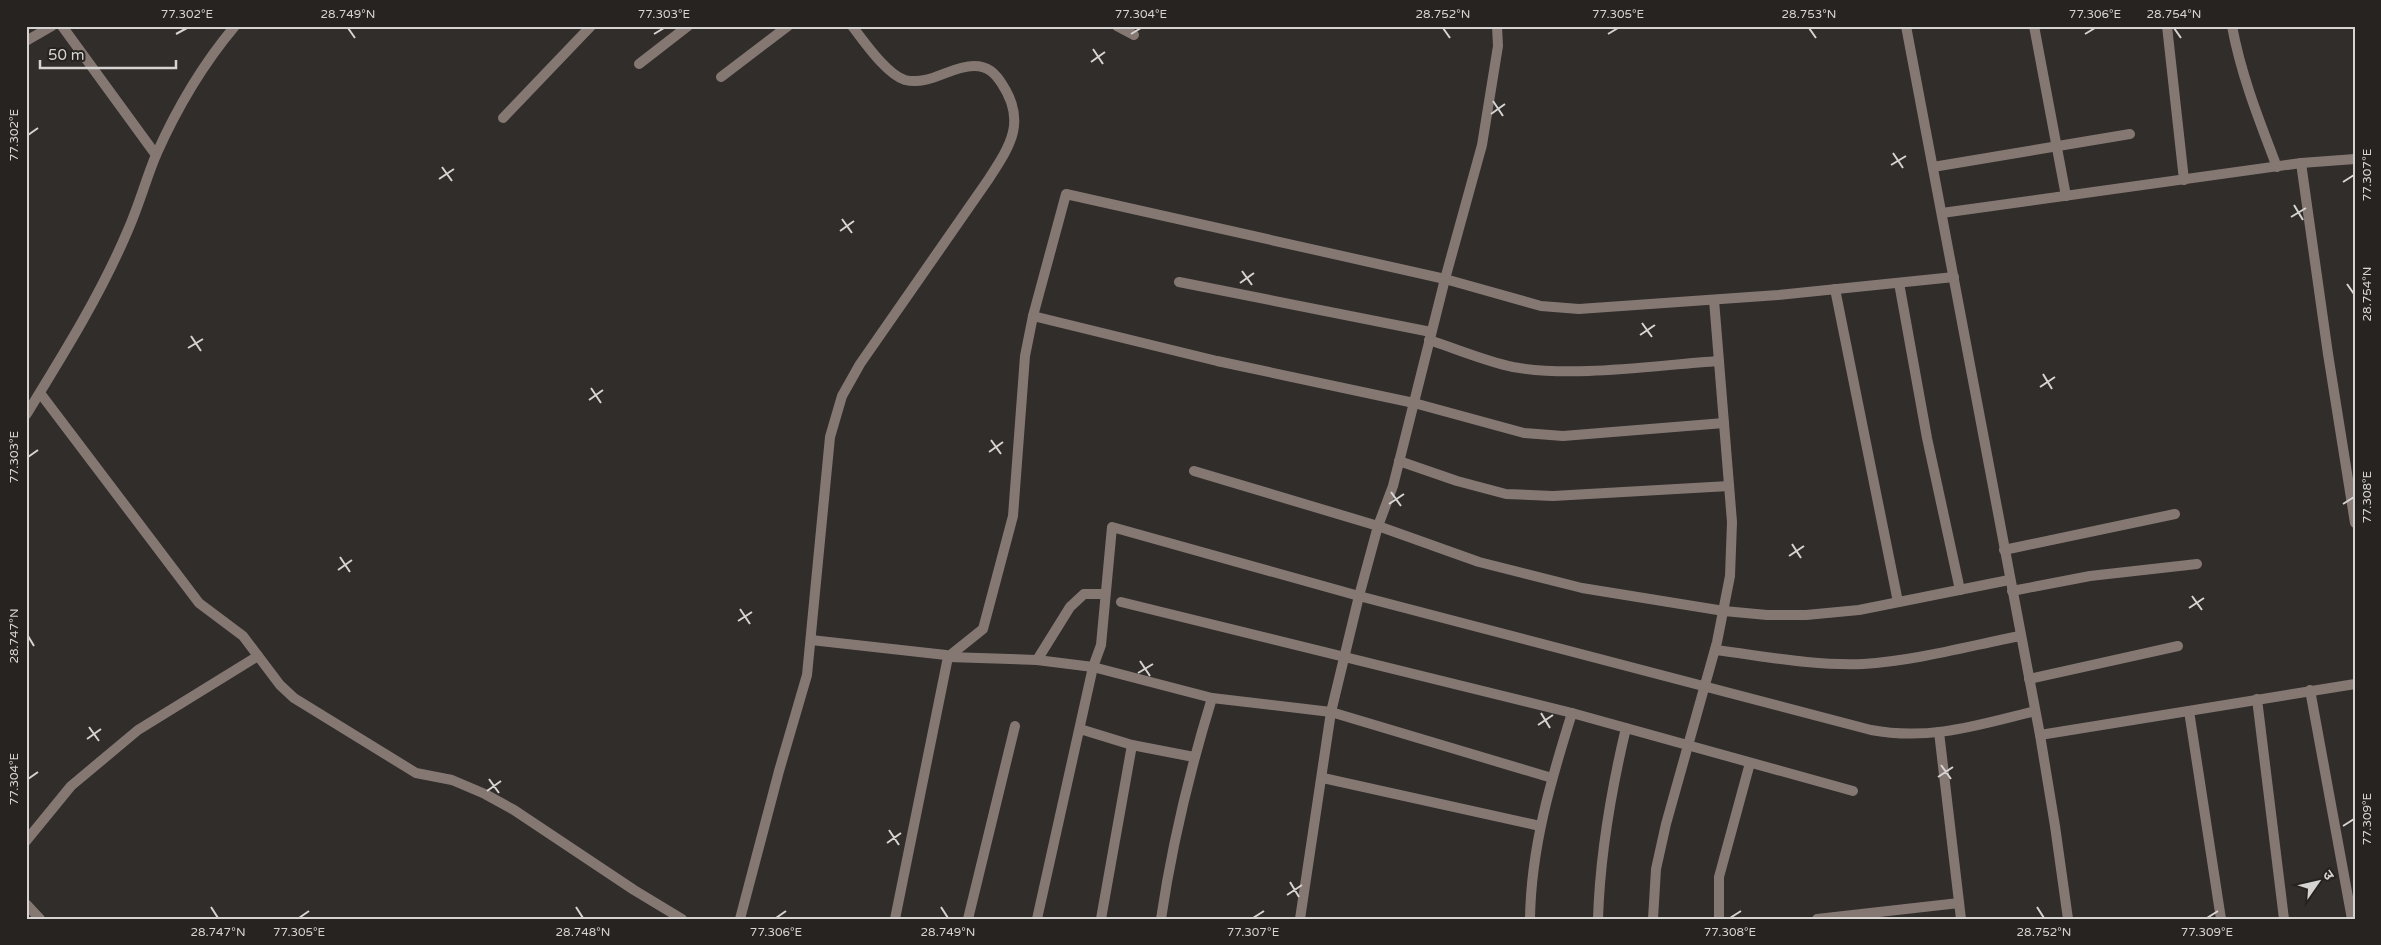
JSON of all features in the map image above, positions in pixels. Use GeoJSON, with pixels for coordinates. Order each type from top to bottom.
{"type":"FeatureCollection","features":[{"type":"Feature","properties":{"kind":"street"},"geometry":{"type":"LineString","coordinates":[[26,40],[52,26]]}},
{"type":"Feature","properties":{"kind":"street"},"geometry":{"type":"LineString","coordinates":[[62,26],[156,155]]}},
{"type":"Feature","properties":{"kind":"street"},"geometry":{"type":"LineString","coordinates":[[26,415],[85,317],[128,230],[156,155],[188,92],[234,26]]}},
{"type":"Feature","properties":{"kind":"street"},"geometry":{"type":"LineString","coordinates":[[502,118],[591,26]]}},
{"type":"Feature","properties":{"kind":"street"},"geometry":{"type":"LineString","coordinates":[[639,64],[688,26]]}},
{"type":"Feature","properties":{"kind":"street"},"geometry":{"type":"LineString","coordinates":[[721,77],[788,26]]}},
{"type":"Feature","properties":{"kind":"street"},"geometry":{"type":"LineString","coordinates":[[740,919],[779,770],[807,675],[830,437],[842,396],[860,364],[988,180],[1008,149],[1015,130],[1011,98],[996,75],[988,68],[974,66],[916,82],[902,79],[888,70],[852,26]]}},
{"type":"Feature","properties":{"kind":"street"},"geometry":{"type":"LineString","coordinates":[[1117,26],[1134,35]]}},
{"type":"Feature","properties":{"kind":"street"},"geometry":{"type":"LineString","coordinates":[[1300,919],[1306,870],[1323,778],[1331,712],[1358,596],[1399,461],[1445,278],[1482,145],[1498,46],[1496,26]]}},
{"type":"Feature","properties":{"kind":"street"},"geometry":{"type":"LineString","coordinates":[[1906,26],[2040,735],[2068,919]]}},
{"type":"Feature","properties":{"kind":"street"},"geometry":{"type":"LineString","coordinates":[[2034,26],[2066,196]]}},
{"type":"Feature","properties":{"kind":"street"},"geometry":{"type":"LineString","coordinates":[[2167,26],[2184,180]]}},
{"type":"Feature","properties":{"kind":"street"},"geometry":{"type":"LineString","coordinates":[[2232,26],[2236,50],[2249,93],[2277,167]]}},
{"type":"Feature","properties":{"kind":"street"},"geometry":{"type":"LineString","coordinates":[[1933,167],[2130,134]]}},
{"type":"Feature","properties":{"kind":"street"},"geometry":{"type":"LineString","coordinates":[[1942,213],[2301,163],[2355,159]]}},
{"type":"Feature","properties":{"kind":"street"},"geometry":{"type":"LineString","coordinates":[[2301,163],[2328,354],[2355,523]]}},
{"type":"Feature","properties":{"kind":"street"},"geometry":{"type":"LineString","coordinates":[[895,919],[948,657],[983,629],[1013,516],[1025,356],[1033,316],[1066,194],[1445,278],[1503,297],[1541,306],[1560,308],[1579,309],[1714,300],[1954,277]]}},
{"type":"Feature","properties":{"kind":"street"},"geometry":{"type":"LineString","coordinates":[[1179,282],[1430,336],[1512,366],[1544,370],[1582,370],[1719,360]]}},
{"type":"Feature","properties":{"kind":"street"},"geometry":{"type":"LineString","coordinates":[[1898,283],[1927,438],[1960,590]]}},
{"type":"Feature","properties":{"kind":"street"},"geometry":{"type":"LineString","coordinates":[[1835,289],[1898,602]]}},
{"type":"Feature","properties":{"kind":"street"},"geometry":{"type":"LineString","coordinates":[[1654,919],[1656,869],[1715,650],[1730,576],[1732,522],[1714,300]]}},
{"type":"Feature","properties":{"kind":"street"},"geometry":{"type":"LineString","coordinates":[[1033,316],[1217,361],[1414,403],[1524,433],[1563,436],[1724,423]]}},
{"type":"Feature","properties":{"kind":"street"},"geometry":{"type":"LineString","coordinates":[[40,393],[199,603],[243,636],[280,685],[294,698],[416,772],[452,780],[507,806],[682,919]]}},
{"type":"Feature","properties":{"kind":"street"},"geometry":{"type":"LineString","coordinates":[[1399,461],[1456,481],[1506,494],[1553,496],[1729,486]]}},
{"type":"Feature","properties":{"kind":"street"},"geometry":{"type":"LineString","coordinates":[[1194,471],[1378,526],[1479,562],[1564,583],[1724,612],[1806,615],[1859,610],[2010,580]]}},
{"type":"Feature","properties":{"kind":"street"},"geometry":{"type":"LineString","coordinates":[[2004,550],[2175,514]]}},
{"type":"Feature","properties":{"kind":"street"},"geometry":{"type":"LineString","coordinates":[[1037,919],[1093,668],[1101,645],[1112,527],[1358,596],[1878,731],[1921,735],[2035,711]]}},
{"type":"Feature","properties":{"kind":"street"},"geometry":{"type":"LineString","coordinates":[[2012,591],[2090,576],[2197,564]]}},
{"type":"Feature","properties":{"kind":"street"},"geometry":{"type":"LineString","coordinates":[[1037,660],[1070,607],[1084,594],[1105,594]]}},
{"type":"Feature","properties":{"kind":"street"},"geometry":{"type":"LineString","coordinates":[[1121,602],[1572,712],[1853,792]]}},
{"type":"Feature","properties":{"kind":"street"},"geometry":{"type":"LineString","coordinates":[[1715,650],[1825,664],[1863,664],[1903,659],[2020,636]]}},
{"type":"Feature","properties":{"kind":"street"},"geometry":{"type":"LineString","coordinates":[[811,640],[946,654],[948,657],[1037,660],[1093,668],[1212,698],[1331,712],[1552,778]]}},
{"type":"Feature","properties":{"kind":"street"},"geometry":{"type":"LineString","coordinates":[[2029,680],[2178,646]]}},
{"type":"Feature","properties":{"kind":"street"},"geometry":{"type":"LineString","coordinates":[[26,841],[70,786],[138,730],[258,656]]}},
{"type":"Feature","properties":{"kind":"street"},"geometry":{"type":"LineString","coordinates":[[2040,735],[2257,698],[2355,684]]}},
{"type":"Feature","properties":{"kind":"street"},"geometry":{"type":"LineString","coordinates":[[2310,690],[2352,919]]}},
{"type":"Feature","properties":{"kind":"street"},"geometry":{"type":"LineString","coordinates":[[1161,919],[1168,874],[1194,757],[1212,698]]}},
{"type":"Feature","properties":{"kind":"street"},"geometry":{"type":"LineString","coordinates":[[2257,698],[2284,919]]}},
{"type":"Feature","properties":{"kind":"street"},"geometry":{"type":"LineString","coordinates":[[2189,711],[2221,919]]}},
{"type":"Feature","properties":{"kind":"street"},"geometry":{"type":"LineString","coordinates":[[1530,919],[1530,892],[1540,826],[1572,712]]}},
{"type":"Feature","properties":{"kind":"street"},"geometry":{"type":"LineString","coordinates":[[968,919],[1015,726]]}},
{"type":"Feature","properties":{"kind":"street"},"geometry":{"type":"LineString","coordinates":[[1598,919],[1605,830],[1614,777],[1626,728]]}},
{"type":"Feature","properties":{"kind":"street"},"geometry":{"type":"LineString","coordinates":[[1080,729],[1132,745],[1194,757]]}},
{"type":"Feature","properties":{"kind":"street"},"geometry":{"type":"LineString","coordinates":[[1939,732],[1961,919]]}},
{"type":"Feature","properties":{"kind":"street"},"geometry":{"type":"LineString","coordinates":[[1101,919],[1132,745]]}},
{"type":"Feature","properties":{"kind":"street"},"geometry":{"type":"LineString","coordinates":[[1719,919],[1719,877],[1750,763]]}},
{"type":"Feature","properties":{"kind":"street"},"geometry":{"type":"LineString","coordinates":[[1323,778],[1540,826]]}},
{"type":"Feature","properties":{"kind":"street"},"geometry":{"type":"LineString","coordinates":[[1817,919],[1899,914],[1960,903]]}},
{"type":"Feature","properties":{"kind":"street"},"geometry":{"type":"LineString","coordinates":[[26,904],[40,919]]}}]}
